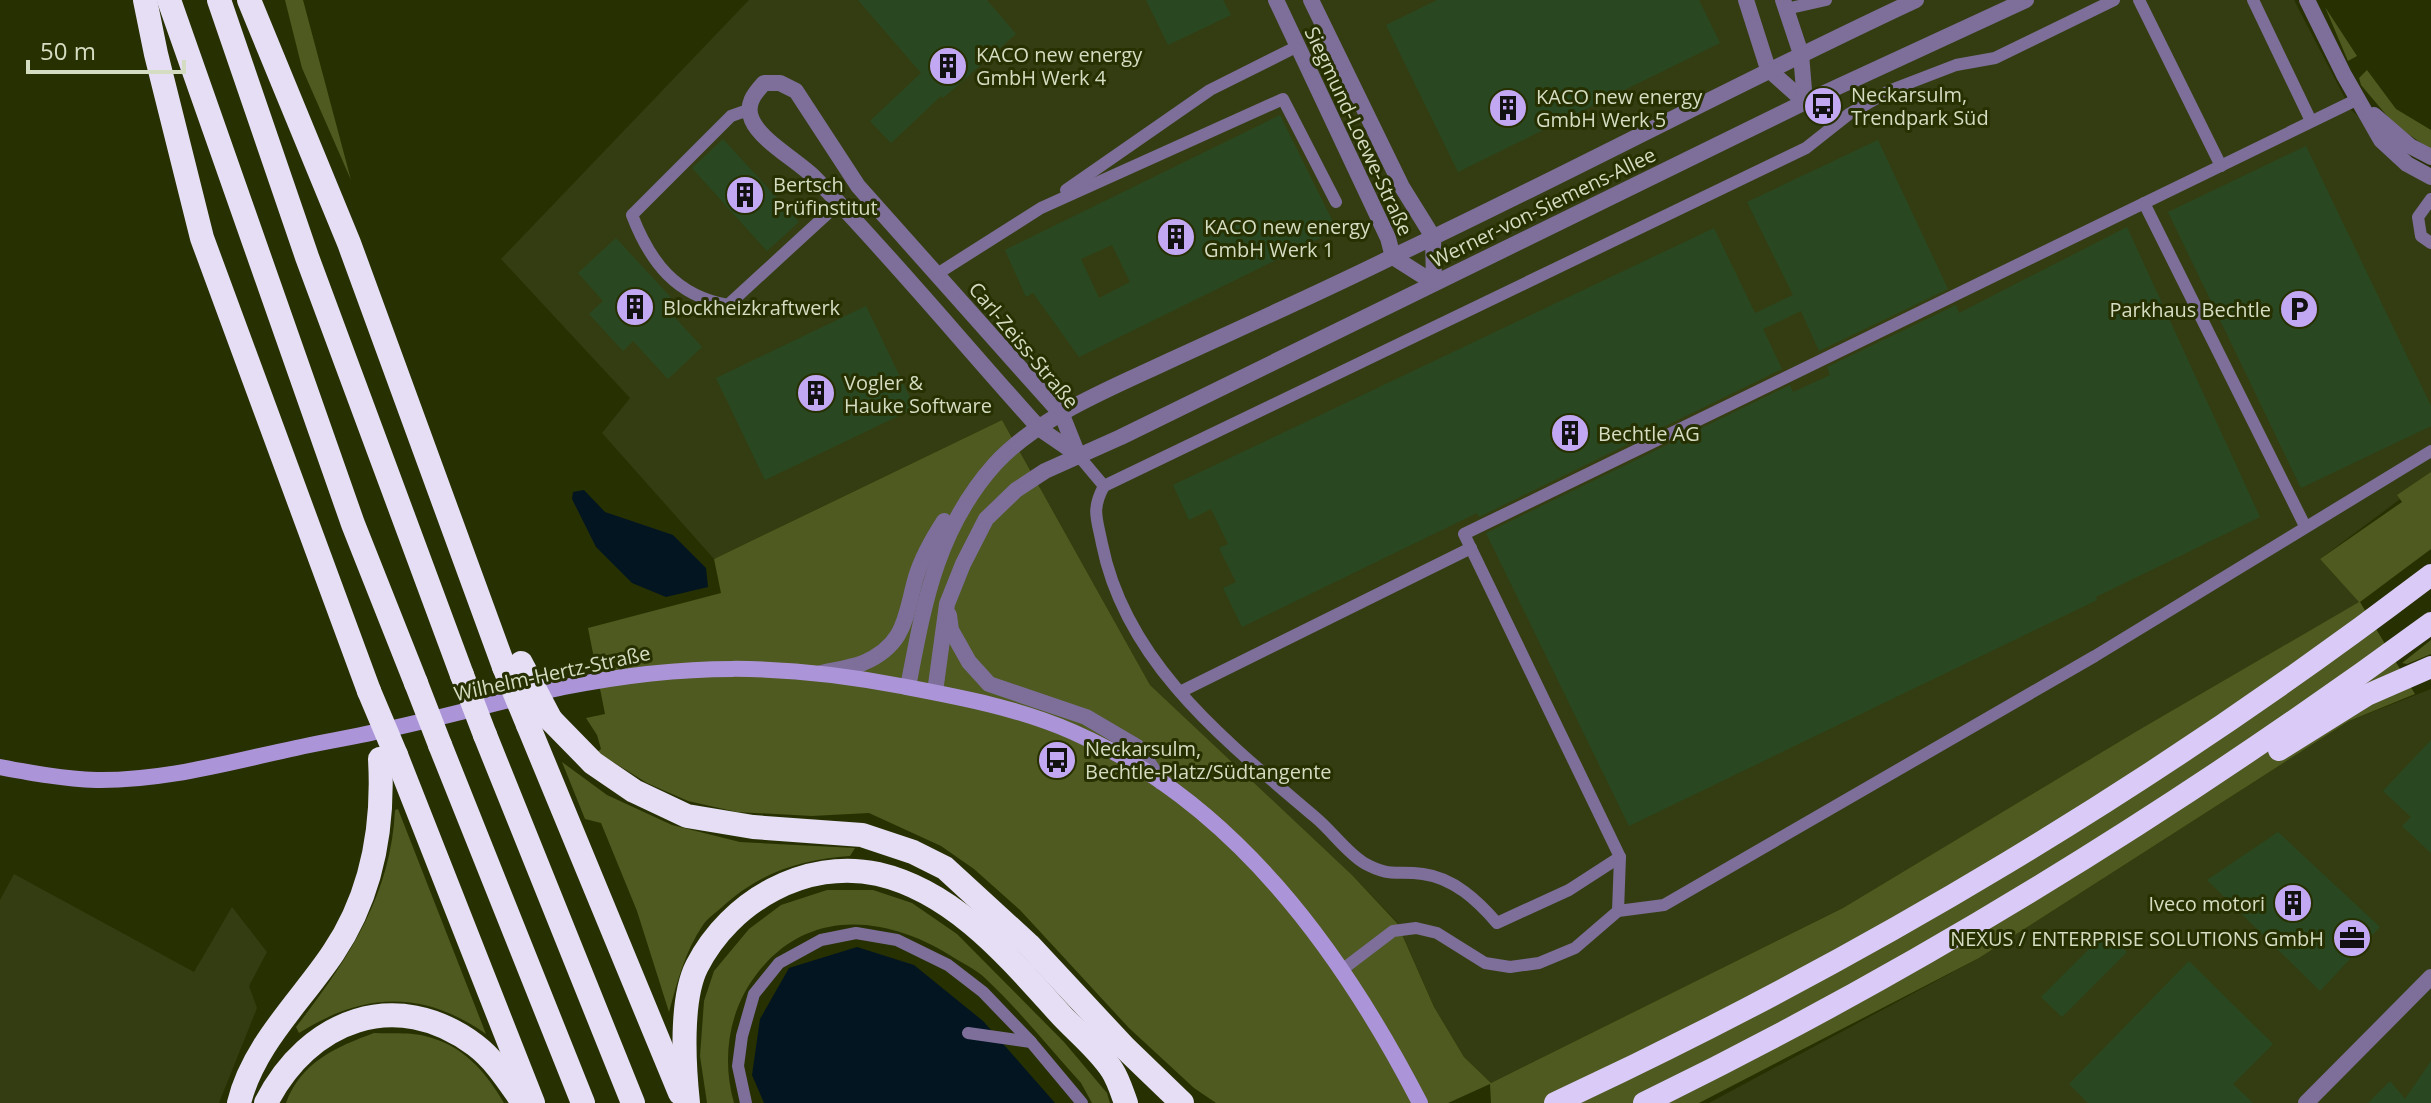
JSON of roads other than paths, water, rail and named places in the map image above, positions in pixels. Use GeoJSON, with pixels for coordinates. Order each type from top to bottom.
{"type":"FeatureCollection","features":[{"type":"Feature","properties":{"kind":"highway"},"geometry":{"type":"LineString","coordinates":[[145,0],[202,238],[369,691],[388,757],[533,1103]]}},
{"type":"Feature","properties":{"kind":"highway"},"geometry":{"type":"LineString","coordinates":[[169,0],[353,524],[583,1103]]}},
{"type":"Feature","properties":{"kind":"highway"},"geometry":{"type":"LineString","coordinates":[[219,0],[307,257],[462,675],[633,1103]]}},
{"type":"Feature","properties":{"kind":"highway"},"geometry":{"type":"LineString","coordinates":[[249,0],[349,243],[487,619],[539,722],[686,1103]]}},
{"type":"Feature","properties":{"kind":"highway"},"geometry":{"type":"LineString","coordinates":[[1555,1103],[1675,1046],[1940,903],[2199,740],[2431,575]]}},
{"type":"Feature","properties":{"kind":"highway"},"geometry":{"type":"LineString","coordinates":[[1644,1103],[1928,953],[2117,839],[2232,764],[2431,623]]}},
{"type":"Feature","properties":{"kind":"highway"},"geometry":{"type":"LineString","coordinates":[[2232,764],[2272,755],[2367,695],[2431,667]]}},
{"type":"Feature","properties":{"kind":"highway"},"geometry":{"type":"LineString","coordinates":[[539,722],[634,791],[687,816],[753,827],[862,835],[913,852],[945,868],[1029,945],[1125,1048],[1182,1103]]}},
{"type":"Feature","properties":{"kind":"highway"},"geometry":{"type":"LineString","coordinates":[[239,1103],[254,1064],[333,953],[354,917],[369,879],[378,839],[388,757]]}},
{"type":"Feature","properties":{"kind":"highway"},"geometry":{"type":"LineString","coordinates":[[686,1103],[685,1014],[696,967],[722,929],[763,893],[816,873],[843,871],[876,874],[900,881],[927,892],[966,920],[1003,952],[1112,1070],[1126,1103]]}},
{"type":"Feature","properties":{"kind":"highway"},"geometry":{"type":"LineString","coordinates":[[266,1103],[285,1069],[304,1049],[346,1024],[376,1016],[429,1022],[455,1033],[497,1065],[523,1103]]}},
{"type":"Feature","properties":{"kind":"main road","name":"Wilhelm-Hertz-Straße"},"geometry":{"type":"LineString","coordinates":[[0,767],[97,780],[175,775],[624,676],[709,668],[818,673],[935,692],[1037,718],[1076,733],[1120,755],[1203,814],[1246,853],[1288,898],[1343,969],[1373,1016],[1420,1103]]}},
{"type":"Feature","properties":{"kind":"street","name":"Siegmund-Loewe-Straße"},"geometry":{"type":"LineString","coordinates":[[1276,0],[1388,238],[1393,257],[1434,283]]}},
{"type":"Feature","properties":{"kind":"street","name":"Siegmund-Loewe-Straße"},"geometry":{"type":"LineString","coordinates":[[1311,0],[1402,187],[1433,237],[1434,283]]}},
{"type":"Feature","properties":{"kind":"street"},"geometry":{"type":"LineString","coordinates":[[1746,0],[1768,69],[1805,102]]}},
{"type":"Feature","properties":{"kind":"street","name":"Werner-von-Siemens-Allee"},"geometry":{"type":"LineString","coordinates":[[972,491],[998,461],[1040,429],[1099,394],[1393,257],[1768,69],[1916,0]]}},
{"type":"Feature","properties":{"kind":"street","name":"Werner-von-Siemens-Allee"},"geometry":{"type":"LineString","coordinates":[[935,692],[947,604],[963,564],[986,519],[1016,490],[1045,471],[1121,437],[1805,102],[2026,0]]}},
{"type":"Feature","properties":{"kind":"street"},"geometry":{"type":"LineString","coordinates":[[2307,0],[2381,140],[2407,164],[2431,177]]}},
{"type":"Feature","properties":{"kind":"street"},"geometry":{"type":"LineString","coordinates":[[1784,4],[1801,54],[1805,102]]}},
{"type":"Feature","properties":{"kind":"street","name":"Carl-Zeiss-Straße"},"geometry":{"type":"LineString","coordinates":[[764,83],[780,83],[796,91],[858,186],[1062,415],[1078,455],[1040,429],[813,176],[753,124],[748,110],[754,94],[764,83]]}},
{"type":"Feature","properties":{"kind":"street"},"geometry":{"type":"LineString","coordinates":[[2358,99],[2391,131],[2431,157]]}},
{"type":"Feature","properties":{"kind":"street"},"geometry":{"type":"LineString","coordinates":[[838,204],[858,186]]}},
{"type":"Feature","properties":{"kind":"street"},"geometry":{"type":"LineString","coordinates":[[818,673],[864,663],[901,632],[908,617],[917,576],[933,539],[952,507],[972,491]]}},
{"type":"Feature","properties":{"kind":"street"},"geometry":{"type":"LineString","coordinates":[[908,687],[926,596],[944,540],[972,491]]}},
{"type":"Feature","properties":{"kind":"street"},"geometry":{"type":"LineString","coordinates":[[947,604],[951,630],[969,662],[989,684],[1086,717],[1137,747],[1162,783]]}},
{"type":"Feature","properties":{"kind":"street"},"geometry":{"type":"LineString","coordinates":[[2306,1103],[2431,977]]}},
{"type":"Feature","properties":{"kind":"lane"},"geometry":{"type":"LineString","coordinates":[[1784,4],[1826,0]]}},
{"type":"Feature","properties":{"kind":"lane"},"geometry":{"type":"LineString","coordinates":[[1620,857],[1569,890],[1497,923],[1476,899],[1452,884],[1424,874],[1386,874],[1361,861],[1322,823],[1213,729],[1142,645],[1116,592],[1104,556],[1094,504],[1104,486],[1806,148],[1849,114],[1891,90],[1956,65],[1995,58],[2114,0]]}},
{"type":"Feature","properties":{"kind":"lane"},"geometry":{"type":"LineString","coordinates":[[2139,0],[2221,166]]}},
{"type":"Feature","properties":{"kind":"lane"},"geometry":{"type":"LineString","coordinates":[[2253,0],[2311,121]]}},
{"type":"Feature","properties":{"kind":"lane"},"geometry":{"type":"LineString","coordinates":[[937,274],[1041,208],[1210,90],[1298,46]]}},
{"type":"Feature","properties":{"kind":"lane"},"geometry":{"type":"LineString","coordinates":[[1041,208],[1283,99],[1336,202]]}},
{"type":"Feature","properties":{"kind":"lane"},"geometry":{"type":"LineString","coordinates":[[1618,911],[1620,857],[1464,534],[2358,99]]}},
{"type":"Feature","properties":{"kind":"lane"},"geometry":{"type":"LineString","coordinates":[[748,110],[731,116],[632,215],[644,247],[667,275],[704,301],[728,305],[838,204]]}},
{"type":"Feature","properties":{"kind":"lane"},"geometry":{"type":"LineString","coordinates":[[2431,199],[2418,217],[2421,236],[2431,243]]}},
{"type":"Feature","properties":{"kind":"lane"},"geometry":{"type":"LineString","coordinates":[[2144,203],[2305,526]]}},
{"type":"Feature","properties":{"kind":"lane"},"geometry":{"type":"LineString","coordinates":[[1343,969],[1393,931],[1416,928],[1437,933],[1485,963],[1510,967],[1539,963],[1575,948],[1618,911],[1664,905],[2095,656],[2431,451]]}},
{"type":"Feature","properties":{"kind":"lane"},"geometry":{"type":"LineString","coordinates":[[1078,455],[1104,486]]}},
{"type":"Feature","properties":{"kind":"lane"},"geometry":{"type":"LineString","coordinates":[[1180,692],[1471,548]]}},
{"type":"Feature","properties":{"kind":"lane"},"geometry":{"type":"LineString","coordinates":[[746,1103],[738,1066],[742,1036],[754,994],[779,963],[821,940],[856,933],[897,940],[948,965],[983,992],[1031,1042],[1082,1103]]}},
{"type":"Feature","properties":{"kind":"lane"},"geometry":{"type":"LineString","coordinates":[[968,1033],[1031,1042]]}},
{"type":"Feature","properties":{"kind":"water"},"geometry":{"type":"Polygon","coordinates":[[[584,490],[605,512],[673,535],[706,568],[708,587],[666,597],[632,583],[596,547],[572,499],[573,492],[584,490]]]}},
{"type":"Feature","properties":{"kind":"water"},"geometry":{"type":"Polygon","coordinates":[[[857,947],[914,965],[983,1021],[1055,1103],[764,1103],[752,1075],[760,1019],[789,968],[857,947]]]}},
{"type":"Feature","properties":{"kind":"place","name":"KACO new energy GmbH Werk 4"},"geometry":{"type":"Point","coordinates":[948,66]}},
{"type":"Feature","properties":{"kind":"place","name":"Neckarsulm, Trendpark Süd"},"geometry":{"type":"Point","coordinates":[1823,106]}},
{"type":"Feature","properties":{"kind":"place","name":"KACO new energy GmbH Werk 5"},"geometry":{"type":"Point","coordinates":[1508,108]}},
{"type":"Feature","properties":{"kind":"place","name":"Bertsch Prüfinstitut"},"geometry":{"type":"Point","coordinates":[745,195]}},
{"type":"Feature","properties":{"kind":"place","name":"KACO new energy GmbH Werk 1"},"geometry":{"type":"Point","coordinates":[1176,237]}},
{"type":"Feature","properties":{"kind":"place","name":"Blockheizkraftwerk"},"geometry":{"type":"Point","coordinates":[635,307]}},
{"type":"Feature","properties":{"kind":"place","name":"Parkhaus Bechtle"},"geometry":{"type":"Point","coordinates":[2299,309]}},
{"type":"Feature","properties":{"kind":"place","name":"Vogler & Hauke Software"},"geometry":{"type":"Point","coordinates":[816,393]}},
{"type":"Feature","properties":{"kind":"place","name":"Bechtle AG"},"geometry":{"type":"Point","coordinates":[1570,433]}},
{"type":"Feature","properties":{"kind":"place","name":"Neckarsulm, Bechtle-Platz/Südtangente"},"geometry":{"type":"Point","coordinates":[1057,760]}},
{"type":"Feature","properties":{"kind":"place","name":"Iveco motori"},"geometry":{"type":"Point","coordinates":[2293,903]}},
{"type":"Feature","properties":{"kind":"place","name":"NEXUS / ENTERPRISE SOLUTIONS GmbH"},"geometry":{"type":"Point","coordinates":[2352,938]}}]}
